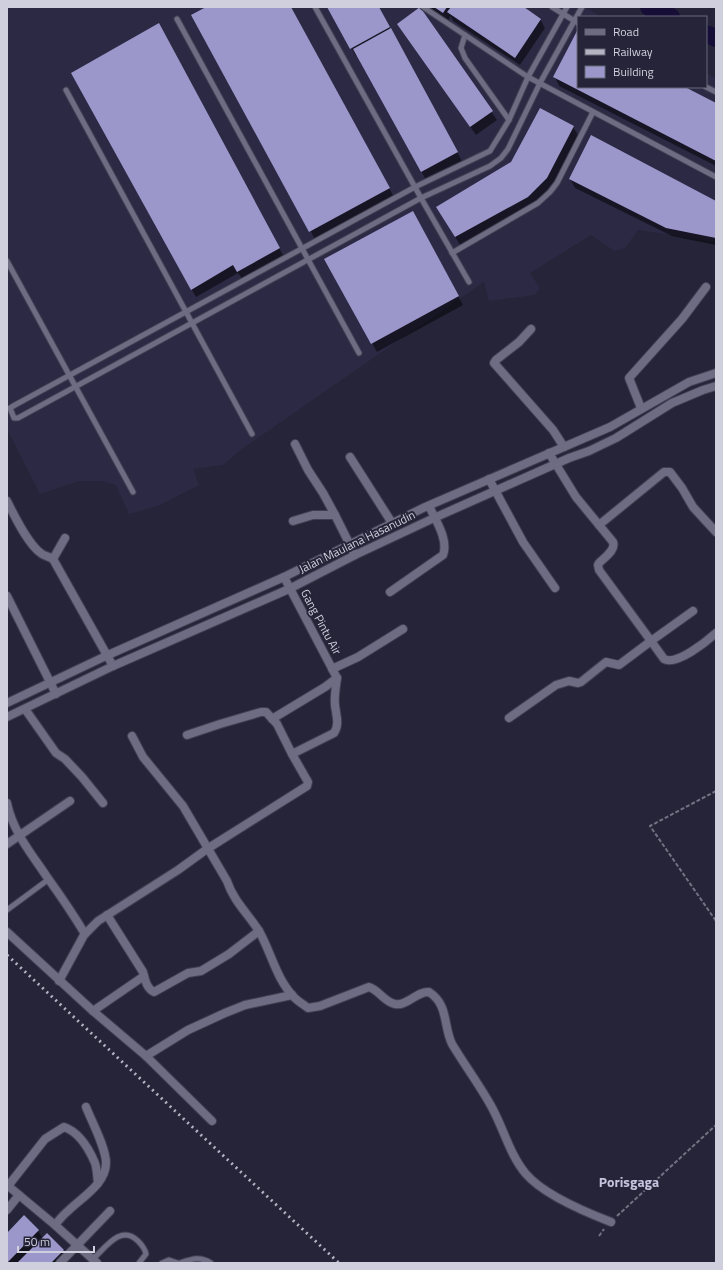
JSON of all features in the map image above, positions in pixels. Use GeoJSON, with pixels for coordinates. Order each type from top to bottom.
{"type":"FeatureCollection","features":[{"type":"Feature","properties":{"kind":"street"},"geometry":{"type":"LineString","coordinates":[[641,408],[629,378],[682,319],[706,287]]}},
{"type":"Feature","properties":{"kind":"street"},"geometry":{"type":"LineString","coordinates":[[531,329],[519,342],[494,363],[554,430],[564,447]]}},
{"type":"Feature","properties":{"kind":"street","name":"Jalan Maulana Hasanudin"},"geometry":{"type":"LineString","coordinates":[[7,703],[49,680],[284,577],[348,541],[391,520],[429,506],[549,452],[610,427],[689,382],[716,373]]}},
{"type":"Feature","properties":{"kind":"street","name":"Jalan Maulana Hasanudin"},"geometry":{"type":"LineString","coordinates":[[7,717],[113,666],[289,589],[434,518],[616,438],[657,411],[683,398],[716,386]]}},
{"type":"Feature","properties":{"kind":"street"},"geometry":{"type":"LineString","coordinates":[[654,401],[657,411]]}},
{"type":"Feature","properties":{"kind":"street"},"geometry":{"type":"LineString","coordinates":[[610,427],[616,438]]}},
{"type":"Feature","properties":{"kind":"street"},"geometry":{"type":"LineString","coordinates":[[295,444],[308,470],[323,493],[348,541],[354,556]]}},
{"type":"Feature","properties":{"kind":"street"},"geometry":{"type":"LineString","coordinates":[[549,452],[576,496],[615,545],[614,548],[599,563],[599,570],[664,659],[669,661],[686,654],[716,634]]}},
{"type":"Feature","properties":{"kind":"street"},"geometry":{"type":"LineString","coordinates":[[350,457],[391,520]]}},
{"type":"Feature","properties":{"kind":"street"},"geometry":{"type":"LineString","coordinates":[[599,525],[659,477],[667,472],[670,472],[682,488],[693,507],[716,532]]}},
{"type":"Feature","properties":{"kind":"street"},"geometry":{"type":"LineString","coordinates":[[489,479],[523,542],[555,588]]}},
{"type":"Feature","properties":{"kind":"street"},"geometry":{"type":"LineString","coordinates":[[7,501],[17,521],[32,544],[41,554],[53,559],[99,643],[108,654],[113,666]]}},
{"type":"Feature","properties":{"kind":"street"},"geometry":{"type":"LineString","coordinates":[[390,592],[443,555],[445,550],[444,541],[429,506]]}},
{"type":"Feature","properties":{"kind":"street"},"geometry":{"type":"LineString","coordinates":[[293,521],[313,515],[336,519]]}},
{"type":"Feature","properties":{"kind":"street"},"geometry":{"type":"LineString","coordinates":[[53,559],[65,538]]}},
{"type":"Feature","properties":{"kind":"street","name":"Gang Pintu Air"},"geometry":{"type":"LineString","coordinates":[[284,577],[337,678]]}},
{"type":"Feature","properties":{"kind":"street"},"geometry":{"type":"LineString","coordinates":[[7,596],[56,694]]}},
{"type":"Feature","properties":{"kind":"street"},"geometry":{"type":"LineString","coordinates":[[509,718],[556,685],[570,681],[578,683],[581,682],[606,662],[619,665],[693,611]]}},
{"type":"Feature","properties":{"kind":"street"},"geometry":{"type":"LineString","coordinates":[[332,669],[358,657],[403,629]]}},
{"type":"Feature","properties":{"kind":"street"},"geometry":{"type":"LineString","coordinates":[[272,719],[325,687],[337,678]]}},
{"type":"Feature","properties":{"kind":"street"},"geometry":{"type":"LineString","coordinates":[[292,754],[334,733],[337,728],[335,704],[337,678]]}},
{"type":"Feature","properties":{"kind":"street"},"geometry":{"type":"LineString","coordinates":[[25,709],[56,753],[65,759],[82,777],[103,803]]}},
{"type":"Feature","properties":{"kind":"street"},"geometry":{"type":"LineString","coordinates":[[59,981],[85,934],[98,921],[178,870],[207,849],[308,786],[308,782],[277,724],[266,712],[261,712],[187,735]]}},
{"type":"Feature","properties":{"kind":"street"},"geometry":{"type":"LineString","coordinates":[[132,736],[143,757],[183,806],[227,881],[230,891],[259,931],[279,975],[292,995],[308,1008],[320,1006],[369,987],[374,988],[388,1002],[398,1005],[420,993],[429,992],[435,996],[444,1013],[452,1044],[490,1104],[512,1151],[526,1174],[560,1199],[611,1222]]}},
{"type":"Feature","properties":{"kind":"street"},"geometry":{"type":"LineString","coordinates":[[7,844],[70,800]]}},
{"type":"Feature","properties":{"kind":"street"},"geometry":{"type":"LineString","coordinates":[[7,803],[10,816],[19,836],[85,934]]}},
{"type":"Feature","properties":{"kind":"street"},"geometry":{"type":"LineString","coordinates":[[107,915],[131,951],[143,972],[145,981],[154,992],[188,973],[201,971],[229,954],[259,931]]}},
{"type":"Feature","properties":{"kind":"street"},"geometry":{"type":"LineString","coordinates":[[7,932],[59,981],[146,1056],[212,1121]]}},
{"type":"Feature","properties":{"kind":"street"},"geometry":{"type":"LineString","coordinates":[[93,1011],[144,976]]}},
{"type":"Feature","properties":{"kind":"street"},"geometry":{"type":"LineString","coordinates":[[146,1056],[188,1030],[225,1013],[245,1005],[292,995]]}},
{"type":"Feature","properties":{"kind":"street"},"geometry":{"type":"LineString","coordinates":[[55,1225],[98,1183],[106,1164],[104,1154],[86,1107]]}},
{"type":"Feature","properties":{"kind":"street"},"geometry":{"type":"LineString","coordinates":[[95,1261],[8,1185],[45,1139],[64,1127],[72,1130],[83,1142],[95,1164],[98,1183]]}},
{"type":"Feature","properties":{"kind":"street"},"geometry":{"type":"LineString","coordinates":[[7,1210],[19,1195]]}},
{"type":"Feature","properties":{"kind":"street"},"geometry":{"type":"LineString","coordinates":[[60,1263],[110,1211]]}},
{"type":"Feature","properties":{"kind":"lane"},"geometry":{"type":"LineString","coordinates":[[315,7],[469,282]]}},
{"type":"Feature","properties":{"kind":"lane"},"geometry":{"type":"LineString","coordinates":[[423,7],[540,83],[716,177]]}},
{"type":"Feature","properties":{"kind":"lane"},"geometry":{"type":"LineString","coordinates":[[552,7],[562,14],[576,22],[540,83],[508,149],[501,158],[490,166],[421,198],[18,418],[14,418],[10,410],[12,407],[415,187],[490,151],[508,120],[528,76],[562,14],[567,7]]}},
{"type":"Feature","properties":{"kind":"lane"},"geometry":{"type":"LineString","coordinates":[[177,19],[359,353]]}},
{"type":"Feature","properties":{"kind":"lane"},"geometry":{"type":"LineString","coordinates":[[465,35],[462,48],[465,58],[508,120]]}},
{"type":"Feature","properties":{"kind":"lane"},"geometry":{"type":"LineString","coordinates":[[707,88],[716,92]]}},
{"type":"Feature","properties":{"kind":"lane"},"geometry":{"type":"LineString","coordinates":[[66,90],[252,434]]}},
{"type":"Feature","properties":{"kind":"lane"},"geometry":{"type":"LineString","coordinates":[[452,253],[538,203],[550,192],[558,183],[593,112]]}},
{"type":"Feature","properties":{"kind":"lane"},"geometry":{"type":"LineString","coordinates":[[7,261],[133,492]]}},
{"type":"Feature","properties":{"kind":"lane"},"geometry":{"type":"LineString","coordinates":[[7,910],[49,879]]}},
{"type":"Feature","properties":{"kind":"lane"},"geometry":{"type":"LineString","coordinates":[[95,1261],[113,1240],[120,1235],[126,1234],[133,1237],[146,1251],[146,1254],[139,1263]]}},
{"type":"Feature","properties":{"kind":"lane"},"geometry":{"type":"LineString","coordinates":[[162,1263],[169,1260],[179,1263],[194,1258],[205,1259],[211,1263]]}},
{"type":"Feature","properties":{"kind":"path"},"geometry":{"type":"LineString","coordinates":[[716,791],[650,826],[716,921]]}},
{"type":"Feature","properties":{"kind":"path"},"geometry":{"type":"LineString","coordinates":[[599,1236],[611,1222],[716,1125]]}},
{"type":"Feature","properties":{"kind":"shaded area"},"geometry":{"type":"Polygon","coordinates":[[[7,7],[585,7],[599,16],[577,16],[577,88],[707,88],[707,74],[716,78],[716,242],[638,230],[625,248],[614,251],[591,235],[530,273],[540,288],[535,295],[489,301],[484,282],[242,449],[223,465],[193,469],[199,485],[158,506],[129,514],[116,485],[102,481],[79,481],[40,494],[7,429],[7,7]]]}},
{"type":"Feature","properties":{"kind":"building"},"geometry":{"type":"Polygon","coordinates":[[[206,7],[291,7],[390,188],[309,232],[191,15],[206,7]]]}},
{"type":"Feature","properties":{"kind":"building"},"geometry":{"type":"Polygon","coordinates":[[[327,7],[379,7],[390,27],[350,49],[327,7]]]}},
{"type":"Feature","properties":{"kind":"building"},"geometry":{"type":"Polygon","coordinates":[[[420,7],[493,111],[470,127],[397,24],[420,7]]]}},
{"type":"Feature","properties":{"kind":"building"},"geometry":{"type":"Polygon","coordinates":[[[434,7],[447,7],[443,13],[434,7]]]}},
{"type":"Feature","properties":{"kind":"building"},"geometry":{"type":"Polygon","coordinates":[[[451,7],[524,7],[541,19],[515,58],[447,12],[451,7]]]}},
{"type":"Feature","properties":{"kind":"building"},"geometry":{"type":"Polygon","coordinates":[[[159,23],[280,248],[237,272],[233,265],[191,290],[71,73],[159,23]]]}},
{"type":"Feature","properties":{"kind":"building"},"geometry":{"type":"Polygon","coordinates":[[[391,28],[458,152],[421,172],[353,49],[391,28]]]}},
{"type":"Feature","properties":{"kind":"building"},"geometry":{"type":"Polygon","coordinates":[[[577,31],[577,88],[687,88],[716,103],[716,161],[553,77],[577,31]]]}},
{"type":"Feature","properties":{"kind":"building"},"geometry":{"type":"Polygon","coordinates":[[[540,108],[574,126],[547,178],[528,197],[455,237],[436,207],[511,162],[540,108]]]}},
{"type":"Feature","properties":{"kind":"building"},"geometry":{"type":"Polygon","coordinates":[[[591,135],[716,201],[716,238],[666,228],[569,179],[591,135]]]}},
{"type":"Feature","properties":{"kind":"building"},"geometry":{"type":"Polygon","coordinates":[[[413,211],[459,296],[371,344],[324,259],[413,211]]]}},
{"type":"Feature","properties":{"kind":"building"},"geometry":{"type":"Polygon","coordinates":[[[24,1215],[39,1230],[7,1263],[7,1233],[24,1215]]]}},
{"type":"Feature","properties":{"kind":"building"},"geometry":{"type":"Polygon","coordinates":[[[47,1233],[64,1250],[51,1263],[17,1263],[47,1233]]]}},
{"type":"Feature","properties":{"kind":"waterway"},"geometry":{"type":"LineString","coordinates":[[649,7],[669,16]]}},
{"type":"Feature","properties":{"kind":"waterway"},"geometry":{"type":"LineString","coordinates":[[707,34],[716,38]]}},
{"type":"Feature","properties":{"kind":"railway"},"geometry":{"type":"LineString","coordinates":[[7,955],[339,1263]]}},
{"type":"Feature","properties":{"kind":"district","name":"Porisgaga"},"geometry":{"type":"Point","coordinates":[629,1182]}}]}
